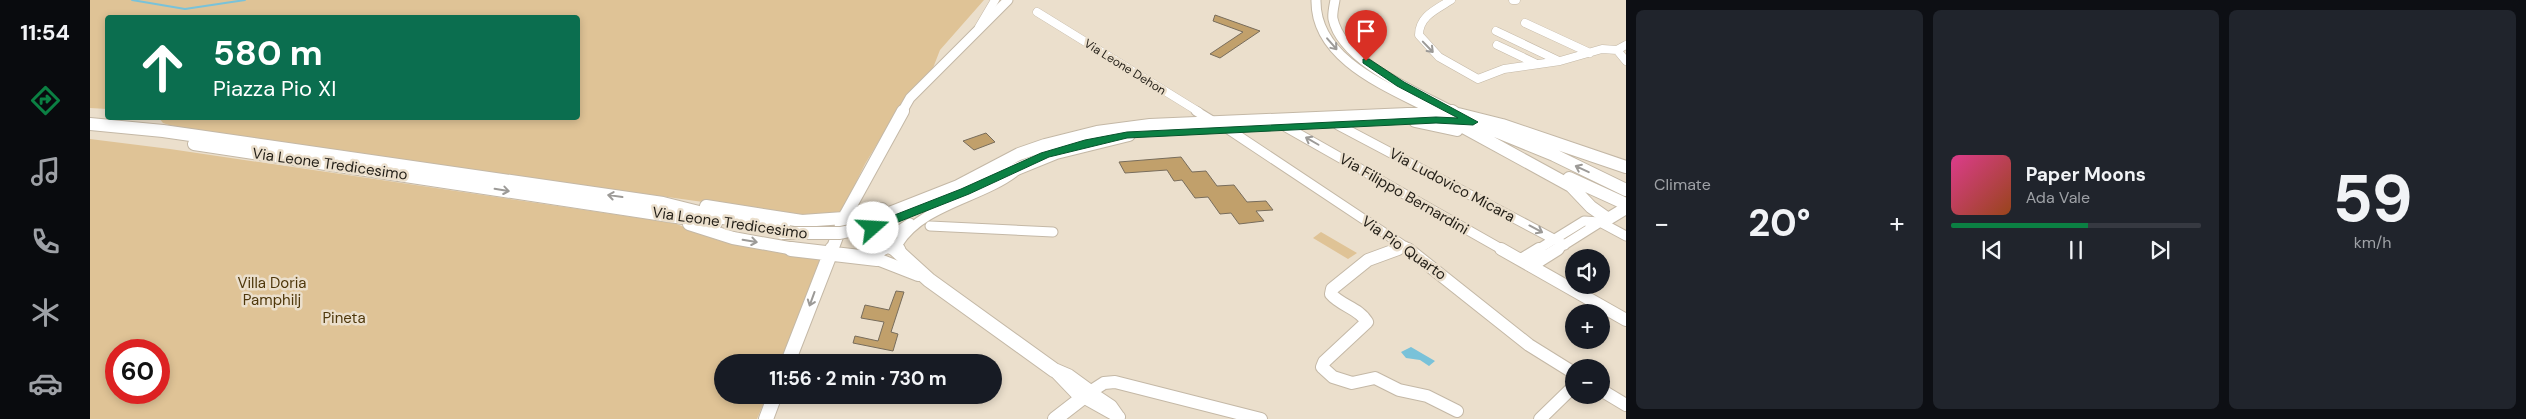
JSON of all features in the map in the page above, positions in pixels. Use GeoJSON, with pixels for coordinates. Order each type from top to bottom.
{"type":"FeatureCollection","features":[{"type":"Feature","properties":{"kind":"main road"},"geometry":{"type":"LineString","coordinates":[[791,354],[845,216],[911,95],[1008,0]]}},
{"type":"Feature","properties":{"kind":"main road"},"geometry":{"type":"LineString","coordinates":[[1316,0],[1315,12],[1319,25],[1336,49],[1375,80],[1573,187],[1607,223],[1626,206],[1511,153]]}},
{"type":"Feature","properties":{"kind":"main road"},"geometry":{"type":"LineString","coordinates":[[1335,0],[1332,10],[1333,21],[1348,45],[1383,73],[1473,122],[1566,161],[1626,190]]}},
{"type":"Feature","properties":{"kind":"main road"},"geometry":{"type":"LineString","coordinates":[[1426,97],[1446,102],[1502,124],[1626,167]]}},
{"type":"Feature","properties":{"kind":"main road"},"geometry":{"type":"LineString","coordinates":[[1412,101],[1414,108],[1412,117],[1479,136]]}},
{"type":"Feature","properties":{"kind":"main road","name":"Via Leone Tredicesimo"},"geometry":{"type":"LineString","coordinates":[[90,132],[169,141],[670,216],[783,229],[840,233],[888,223],[965,191],[1023,164],[1071,147],[1127,135],[1338,124],[1436,114],[1458,114]]}},
{"type":"Feature","properties":{"kind":"main road"},"geometry":{"type":"LineString","coordinates":[[1458,114],[1502,124]]}},
{"type":"Feature","properties":{"kind":"main road","name":"Via Leone Tredicesimo"},"geometry":{"type":"LineString","coordinates":[[90,124],[163,131],[664,203],[723,218],[783,229],[825,227],[874,219],[958,186],[1019,154],[1045,145],[1097,132],[1144,126],[1214,122],[1412,117],[1473,122]]}},
{"type":"Feature","properties":{"kind":"main road"},"geometry":{"type":"LineString","coordinates":[[1473,122],[1626,172]]}},
{"type":"Feature","properties":{"kind":"main road"},"geometry":{"type":"LineString","coordinates":[[664,203],[696,205],[802,220],[860,215],[873,212],[962,176],[999,165]]}},
{"type":"Feature","properties":{"kind":"main road"},"geometry":{"type":"LineString","coordinates":[[670,216],[728,237],[829,253],[880,253],[900,246],[929,280],[1054,370],[1068,376],[1086,394],[1055,419]]}},
{"type":"Feature","properties":{"kind":"main road"},"geometry":{"type":"LineString","coordinates":[[766,419],[772,404]]}},
{"type":"Feature","properties":{"kind":"street"},"geometry":{"type":"LineString","coordinates":[[978,28],[995,0]]}},
{"type":"Feature","properties":{"kind":"street"},"geometry":{"type":"LineString","coordinates":[[1451,0],[1422,20],[1418,29],[1419,35],[1439,57],[1478,79],[1501,70],[1560,61],[1604,49],[1617,50],[1626,45]]}},
{"type":"Feature","properties":{"kind":"street","name":"Via Leone Dehon"},"geometry":{"type":"LineString","coordinates":[[1037,12],[1214,122]]}},
{"type":"Feature","properties":{"kind":"street"},"geometry":{"type":"LineString","coordinates":[[1525,23],[1590,52]]}},
{"type":"Feature","properties":{"kind":"street"},"geometry":{"type":"LineString","coordinates":[[1496,31],[1560,61]]}},
{"type":"Feature","properties":{"kind":"street"},"geometry":{"type":"LineString","coordinates":[[1497,45],[1538,64]]}},
{"type":"Feature","properties":{"kind":"street"},"geometry":{"type":"LineString","coordinates":[[1617,50],[1626,61]]}},
{"type":"Feature","properties":{"kind":"street","name":"Via Ludovico Micara"},"geometry":{"type":"LineString","coordinates":[[1338,124],[1565,245]]}},
{"type":"Feature","properties":{"kind":"street","name":"Via Filippo Bernardini"},"geometry":{"type":"LineString","coordinates":[[1286,127],[1626,320]]}},
{"type":"Feature","properties":{"kind":"street","name":"Via Pio Quarto"},"geometry":{"type":"LineString","coordinates":[[1228,129],[1405,246],[1529,345],[1565,367]]}},
{"type":"Feature","properties":{"kind":"street"},"geometry":{"type":"LineString","coordinates":[[929,280],[880,253],[898,230],[1003,182],[1023,164]]}},
{"type":"Feature","properties":{"kind":"street"},"geometry":{"type":"LineString","coordinates":[[919,221],[930,226],[1053,232]]}},
{"type":"Feature","properties":{"kind":"street"},"geometry":{"type":"LineString","coordinates":[[900,246],[919,221]]}},
{"type":"Feature","properties":{"kind":"street"},"geometry":{"type":"LineString","coordinates":[[1526,263],[1555,240],[1584,221],[1607,223],[1626,236]]}},
{"type":"Feature","properties":{"kind":"street"},"geometry":{"type":"LineString","coordinates":[[1526,263],[1607,223]]}},
{"type":"Feature","properties":{"kind":"street"},"geometry":{"type":"LineString","coordinates":[[900,246],[930,226]]}},
{"type":"Feature","properties":{"kind":"street"},"geometry":{"type":"LineString","coordinates":[[1405,246],[1368,260],[1332,289],[1331,294],[1336,300],[1364,316],[1367,322],[1322,367],[1333,377],[1350,383],[1376,378],[1402,391],[1431,397],[1457,411]]}},
{"type":"Feature","properties":{"kind":"street"},"geometry":{"type":"LineString","coordinates":[[1086,394],[1104,383],[1116,382],[1261,419]]}},
{"type":"Feature","properties":{"kind":"street"},"geometry":{"type":"LineString","coordinates":[[1086,394],[1101,415],[1120,418]]}},
{"type":"Feature","properties":{"kind":"street"},"geometry":{"type":"LineString","coordinates":[[1086,394],[1111,406],[1120,418]]}},
{"type":"Feature","properties":{"kind":"street"},"geometry":{"type":"LineString","coordinates":[[1541,419],[1565,395]]}},
{"type":"Feature","properties":{"kind":"street"},"geometry":{"type":"LineString","coordinates":[[1610,395],[1626,405]]}},
{"type":"Feature","properties":{"kind":"green space"},"geometry":{"type":"Polygon","coordinates":[[[90,0],[984,0],[940,50],[933,68],[906,96],[865,164],[841,213],[823,216],[782,213],[225,135],[169,125],[161,120],[580,120],[580,15],[105,15],[105,109],[90,108],[90,0]]]}},
{"type":"Feature","properties":{"kind":"green space","name":"Villa Doria Pamphilj"},"geometry":{"type":"Polygon","coordinates":[[[90,139],[674,223],[717,240],[822,256],[783,354],[714,354],[714,404],[763,404],[757,419],[90,419],[90,139]]]}},
{"type":"Feature","properties":{"kind":"green space"},"geometry":{"type":"Polygon","coordinates":[[[1321,232],[1357,253],[1348,259],[1313,238],[1321,232]]]}},
{"type":"Feature","properties":{"kind":"water"},"geometry":{"type":"Polygon","coordinates":[[[1411,347],[1435,361],[1429,366],[1420,360],[1406,358],[1401,352],[1411,347]]]}},
{"type":"Feature","properties":{"kind":"building"},"geometry":{"type":"Polygon","coordinates":[[[1215,15],[1260,31],[1220,58],[1210,54],[1243,32],[1213,21],[1215,15]]]}},
{"type":"Feature","properties":{"kind":"building"},"geometry":{"type":"Polygon","coordinates":[[[986,133],[995,142],[974,150],[963,141],[986,133]]]}},
{"type":"Feature","properties":{"kind":"building"},"geometry":{"type":"Polygon","coordinates":[[[1181,157],[1192,172],[1206,171],[1217,186],[1234,185],[1247,202],[1266,201],[1273,210],[1256,211],[1264,221],[1239,224],[1231,213],[1220,214],[1208,197],[1195,198],[1182,180],[1174,181],[1167,170],[1125,173],[1119,162],[1181,157]]]}},
{"type":"Feature","properties":{"kind":"building"},"geometry":{"type":"Polygon","coordinates":[[[896,291],[904,292],[891,332],[898,334],[893,351],[853,343],[855,336],[878,341],[884,322],[861,318],[865,305],[889,310],[896,291]]]}},
{"type":"Feature","properties":{"kind":"waterway"},"geometry":{"type":"LineString","coordinates":[[132,0],[185,9],[245,0]]}},
{"type":"Feature","properties":{"kind":"route"},"geometry":{"type":"LineString","coordinates":[[873,228],[965,191],[1045,155],[1085,143],[1127,135],[1198,130],[1436,120],[1473,122],[1400,84],[1366,61]]}},
{"type":"Feature","properties":{"kind":"park label","name":"Pineta"},"geometry":{"type":"Point","coordinates":[344,318]}}]}
